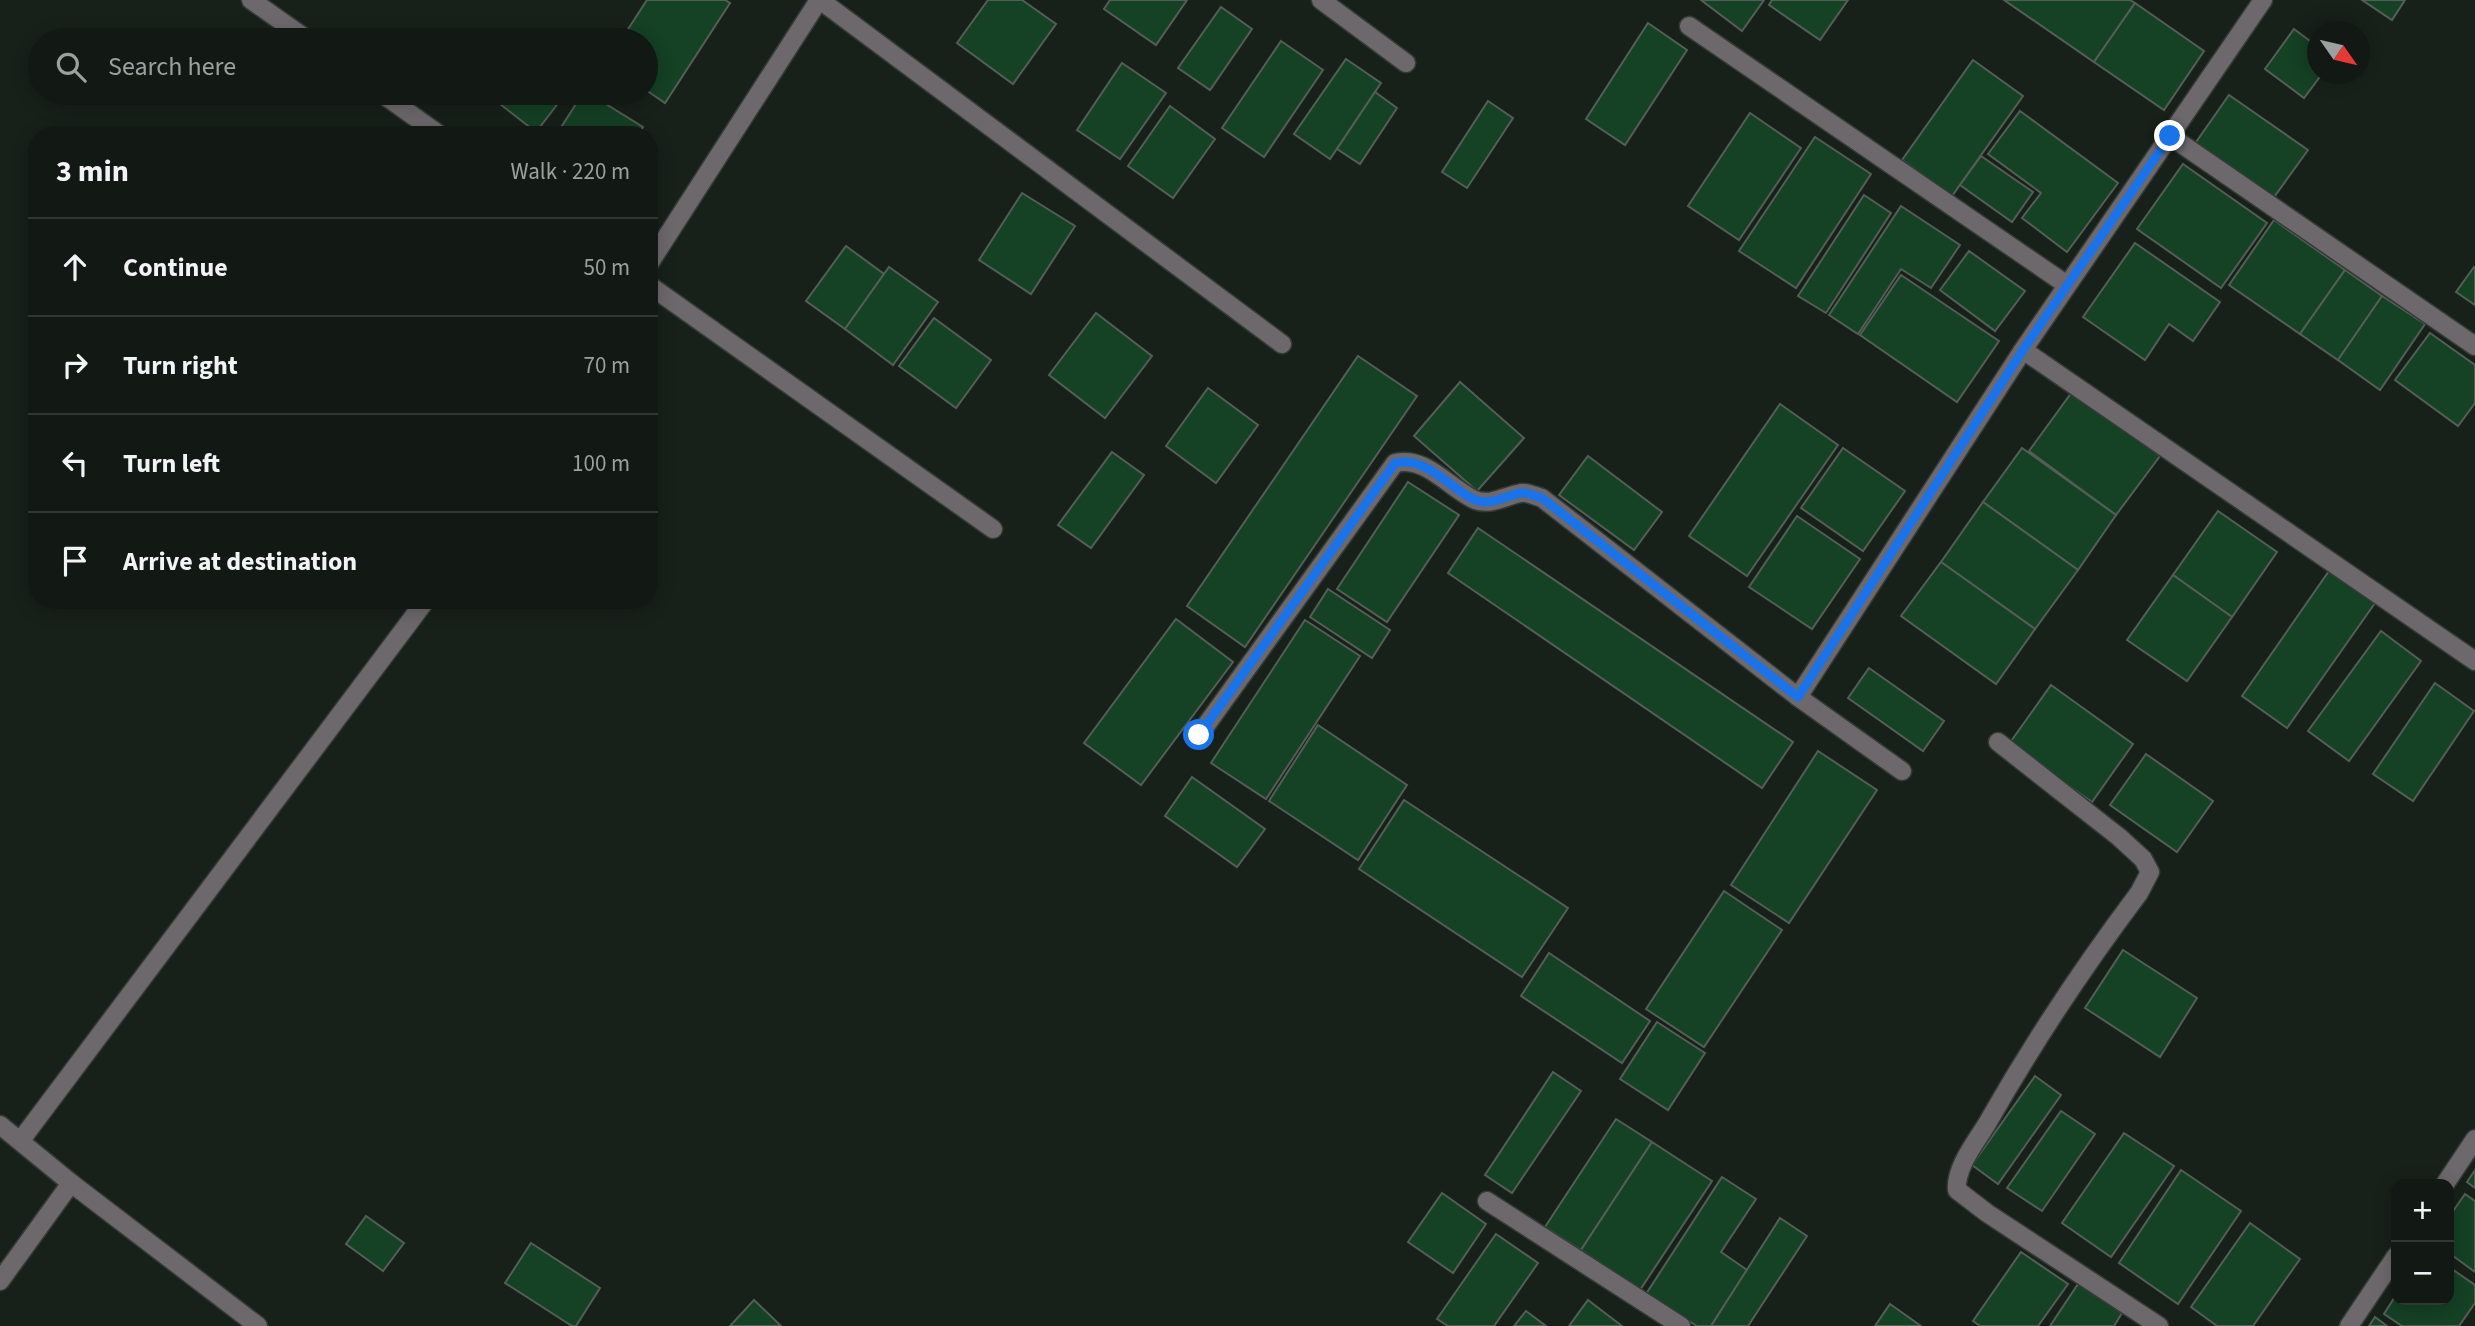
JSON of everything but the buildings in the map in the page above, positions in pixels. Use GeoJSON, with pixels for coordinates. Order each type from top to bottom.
{"type":"FeatureCollection","features":[{"type":"Feature","properties":{"kind":"street"},"geometry":{"type":"LineString","coordinates":[[251,0],[291,28]]}},
{"type":"Feature","properties":{"kind":"street"},"geometry":{"type":"LineString","coordinates":[[658,250],[819,0],[1282,344]]}},
{"type":"Feature","properties":{"kind":"street"},"geometry":{"type":"LineString","coordinates":[[1321,0],[1406,63]]}},
{"type":"Feature","properties":{"kind":"street"},"geometry":{"type":"LineString","coordinates":[[1798,697],[2023,350],[2263,0]]}},
{"type":"Feature","properties":{"kind":"street"},"geometry":{"type":"LineString","coordinates":[[1689,26],[2067,285]]}},
{"type":"Feature","properties":{"kind":"street"},"geometry":{"type":"LineString","coordinates":[[398,105],[427,126]]}},
{"type":"Feature","properties":{"kind":"street"},"geometry":{"type":"LineString","coordinates":[[2170,136],[2475,345]]}},
{"type":"Feature","properties":{"kind":"street"},"geometry":{"type":"LineString","coordinates":[[658,297],[993,529]]}},
{"type":"Feature","properties":{"kind":"street"},"geometry":{"type":"LineString","coordinates":[[2023,350],[2475,661]]}},
{"type":"Feature","properties":{"kind":"street"},"geometry":{"type":"LineString","coordinates":[[1199,735],[1395,463],[1407,461],[1423,465],[1475,500],[1489,502],[1524,492],[1542,498],[1798,697],[1902,771]]}},
{"type":"Feature","properties":{"kind":"street"},"geometry":{"type":"LineString","coordinates":[[21,1140],[419,609]]}},
{"type":"Feature","properties":{"kind":"street"},"geometry":{"type":"LineString","coordinates":[[1998,742],[2119,837],[2144,859],[2150,872],[2139,893],[2022,1062],[1965,1161],[1956,1181],[1957,1190],[1987,1213],[2159,1326]]}},
{"type":"Feature","properties":{"kind":"street"},"geometry":{"type":"LineString","coordinates":[[0,1125],[71,1183],[258,1326]]}},
{"type":"Feature","properties":{"kind":"street"},"geometry":{"type":"LineString","coordinates":[[2448,1179],[2475,1139]]}},
{"type":"Feature","properties":{"kind":"street"},"geometry":{"type":"LineString","coordinates":[[0,1281],[71,1183]]}},
{"type":"Feature","properties":{"kind":"street"},"geometry":{"type":"LineString","coordinates":[[1487,1201],[1681,1326]]}},
{"type":"Feature","properties":{"kind":"street"},"geometry":{"type":"LineString","coordinates":[[2349,1326],[2391,1263]]}},
{"type":"Feature","properties":{"kind":"route"},"geometry":{"type":"LineString","coordinates":[[1199,735],[1395,463],[1407,461],[1423,465],[1475,500],[1489,502],[1524,492],[1542,498],[1798,697],[2023,350],[2170,136]]}}]}
